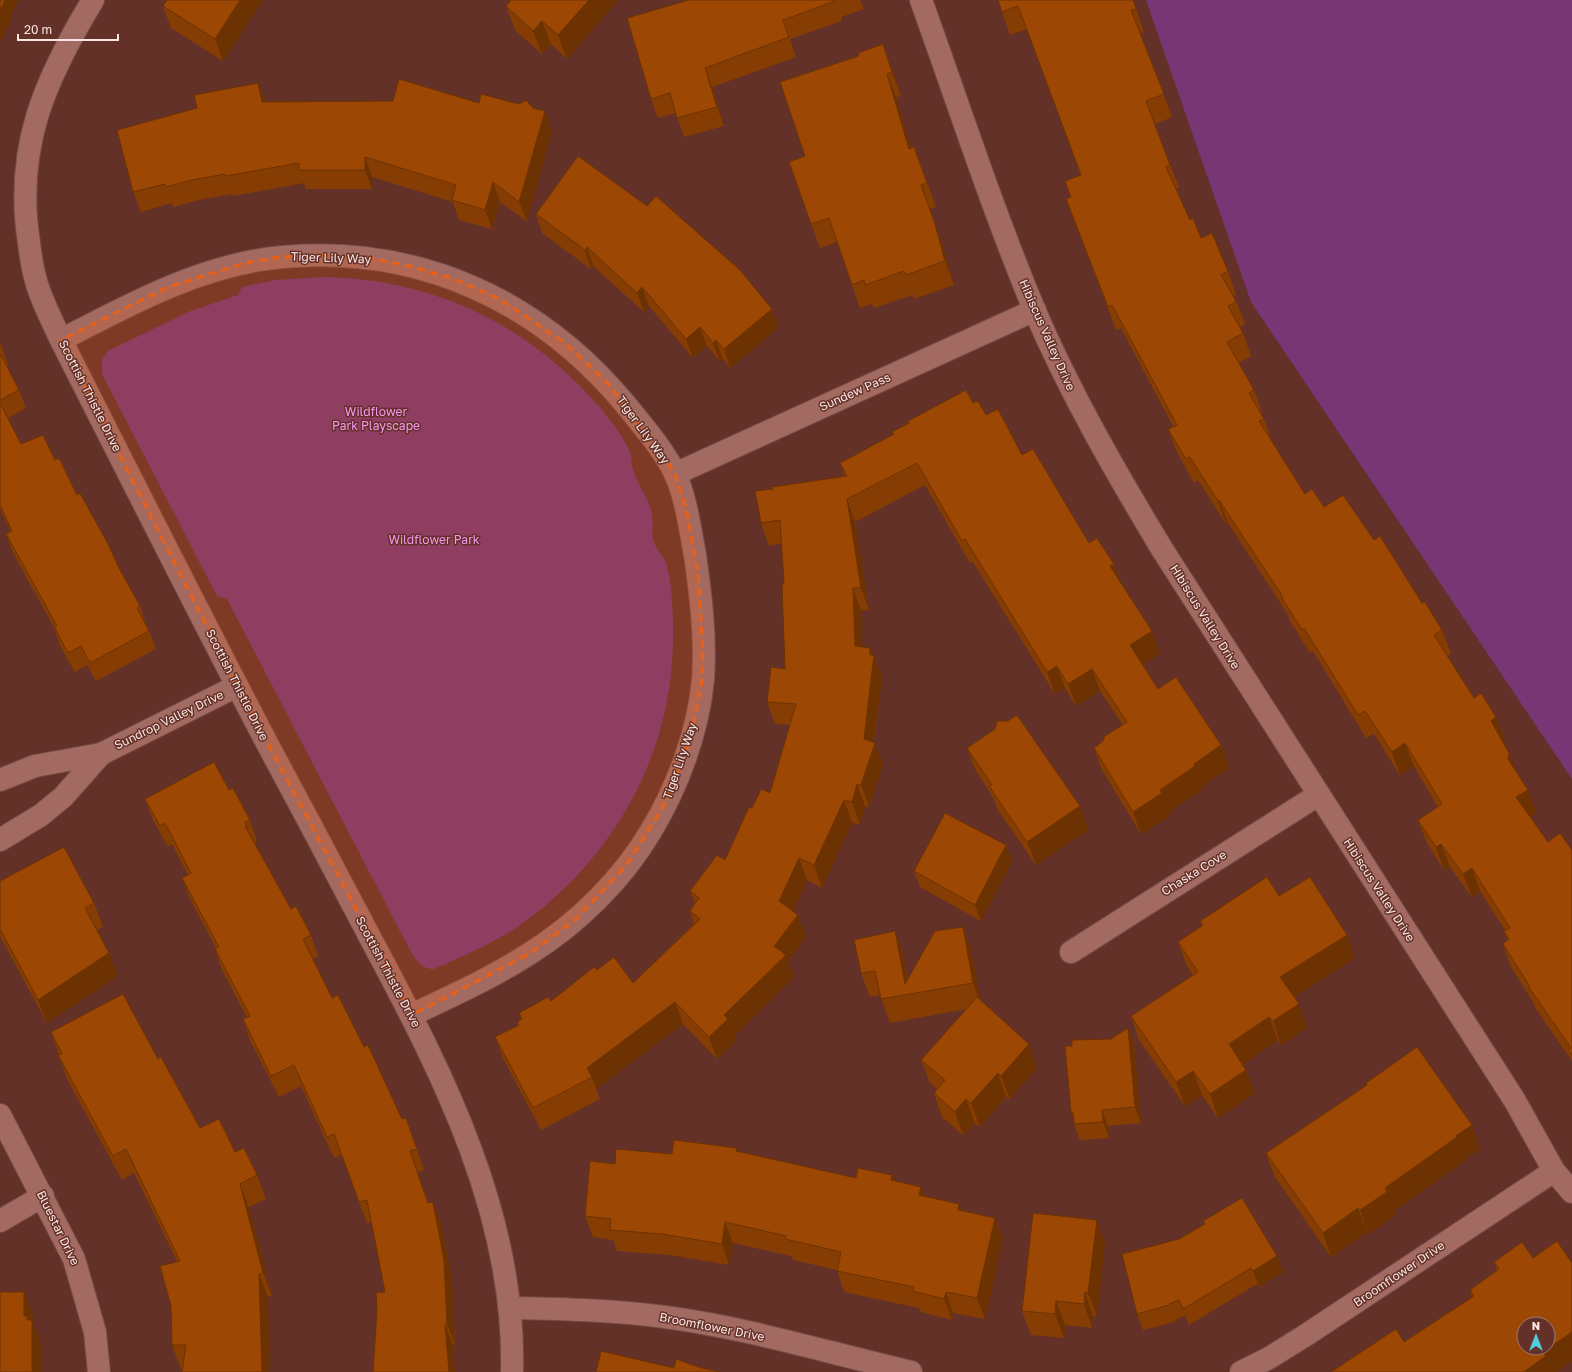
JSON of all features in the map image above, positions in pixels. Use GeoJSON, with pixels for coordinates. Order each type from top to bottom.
{"type":"FeatureCollection","features":[{"type":"Feature","properties":{"kind":"street","name":"Scottish Thistle Drive"},"geometry":{"type":"LineString","coordinates":[[93,0],[56,65],[42,99],[30,135],[26,172],[25,218],[32,260],[40,292],[61,340],[237,686],[412,1015],[454,1106],[484,1186],[494,1221],[511,1308],[512,1372]]}},
{"type":"Feature","properties":{"kind":"street","name":"Hibiscus Valley Drive"},"geometry":{"type":"LineString","coordinates":[[922,0],[995,210],[1035,310],[1083,413],[1114,471],[1318,795],[1515,1101],[1554,1171],[1572,1192]]}},
{"type":"Feature","properties":{"kind":"street","name":"Tiger Lily Way"},"geometry":{"type":"LineString","coordinates":[[61,340],[168,287],[244,264],[279,257],[315,255],[365,257],[410,266],[454,279],[500,299],[532,318],[564,342],[606,381],[653,439],[675,474],[686,508],[698,573],[704,651],[702,681],[696,718],[690,741],[666,804],[650,833],[626,866],[604,892],[575,920],[530,954],[490,977],[412,1015]]}},
{"type":"Feature","properties":{"kind":"street","name":"Sundew Pass"},"geometry":{"type":"LineString","coordinates":[[675,474],[1035,310]]}},
{"type":"Feature","properties":{"kind":"street","name":"Sundrop Valley Drive"},"geometry":{"type":"LineString","coordinates":[[0,780],[35,766],[101,754],[237,686]]}},
{"type":"Feature","properties":{"kind":"street","name":"Sundrop Valley Drive"},"geometry":{"type":"LineString","coordinates":[[0,840],[41,814],[63,797],[101,754]]}},
{"type":"Feature","properties":{"kind":"street","name":"Chaska Cove"},"geometry":{"type":"LineString","coordinates":[[1071,952],[1318,795]]}},
{"type":"Feature","properties":{"kind":"street","name":"Bluestar Drive"},"geometry":{"type":"LineString","coordinates":[[0,1115],[43,1196],[74,1259],[95,1332],[99,1372]]}},
{"type":"Feature","properties":{"kind":"street","name":"Broomflower Drive"},"geometry":{"type":"LineString","coordinates":[[1241,1372],[1269,1358],[1306,1335],[1554,1171]]}},
{"type":"Feature","properties":{"kind":"street"},"geometry":{"type":"LineString","coordinates":[[0,1220],[43,1196]]}},
{"type":"Feature","properties":{"kind":"street","name":"Broomflower Drive"},"geometry":{"type":"LineString","coordinates":[[511,1308],[575,1310],[665,1317],[740,1331],[910,1372]]}},
{"type":"Feature","properties":{"kind":"highlighted area"},"geometry":{"type":"Polygon","coordinates":[[[315,255],[365,257],[410,266],[454,279],[500,299],[564,342],[606,381],[657,445],[675,474],[686,507],[698,573],[703,651],[702,681],[690,741],[665,804],[626,866],[575,920],[529,954],[412,1015],[237,686],[61,340],[168,287],[244,263],[279,257],[315,255]]]}},
{"type":"Feature","properties":{"kind":"green space"},"geometry":{"type":"Polygon","coordinates":[[[1146,0],[1572,0],[1572,779],[1251,302],[1146,0]]]}},
{"type":"Feature","properties":{"kind":"green space","name":"Wildflower Park"},"geometry":{"type":"Polygon","coordinates":[[[324,277],[361,279],[396,285],[430,294],[463,306],[495,321],[525,340],[553,361],[601,408],[619,433],[630,452],[632,467],[637,481],[651,509],[653,518],[653,540],[666,563],[669,574],[672,598],[673,631],[671,674],[664,715],[652,755],[635,793],[614,829],[589,862],[560,893],[527,920],[494,941],[434,969],[426,968],[420,964],[411,952],[227,599],[217,596],[102,374],[102,360],[108,351],[188,312],[238,295],[242,287],[276,280],[324,277]]]}},
{"type":"Feature","properties":{"kind":"building"},"geometry":{"type":"Polygon","coordinates":[[[0,0],[5,0],[0,10],[0,0]]]}},
{"type":"Feature","properties":{"kind":"building"},"geometry":{"type":"Polygon","coordinates":[[[167,0],[240,0],[215,39],[163,6],[167,0]]]}},
{"type":"Feature","properties":{"kind":"building"},"geometry":{"type":"Polygon","coordinates":[[[511,0],[589,0],[558,35],[542,21],[533,31],[506,6],[511,0]]]}},
{"type":"Feature","properties":{"kind":"building"},"geometry":{"type":"Polygon","coordinates":[[[689,0],[835,1],[783,20],[789,37],[705,68],[717,107],[677,118],[670,93],[651,99],[627,18],[689,0]]]}},
{"type":"Feature","properties":{"kind":"building"},"geometry":{"type":"Polygon","coordinates":[[[998,0],[1133,0],[1136,9],[1131,10],[1164,94],[1146,101],[1170,165],[1166,167],[1190,220],[1193,218],[1201,238],[1212,233],[1228,271],[1221,275],[1236,301],[1228,306],[1243,333],[1227,342],[1254,390],[1249,393],[1264,419],[1259,421],[1305,494],[1312,489],[1324,507],[1343,495],[1374,540],[1380,536],[1422,603],[1425,602],[1442,630],[1434,635],[1474,698],[1481,693],[1496,717],[1491,721],[1509,753],[1508,759],[1528,790],[1516,797],[1548,842],[1560,833],[1572,850],[1572,1056],[1568,1050],[1571,1048],[1528,986],[1529,985],[1503,944],[1509,939],[1504,931],[1510,928],[1472,868],[1463,874],[1441,844],[1436,847],[1418,820],[1442,804],[1405,743],[1392,752],[1365,711],[1358,715],[1304,628],[1302,630],[1282,598],[1283,597],[1219,500],[1218,501],[1190,457],[1186,459],[1168,429],[1177,425],[1112,305],[1108,307],[1066,199],[1071,197],[1065,181],[1081,175],[1018,6],[1002,12],[998,0]]]}},
{"type":"Feature","properties":{"kind":"building"},"geometry":{"type":"Polygon","coordinates":[[[883,44],[892,72],[887,74],[909,149],[914,147],[927,183],[921,185],[935,224],[945,261],[906,275],[904,271],[865,285],[864,280],[852,285],[829,218],[811,224],[789,162],[805,156],[780,82],[859,56],[858,53],[883,44]]]}},
{"type":"Feature","properties":{"kind":"building"},"geometry":{"type":"Polygon","coordinates":[[[399,79],[479,103],[481,94],[519,104],[526,100],[533,108],[545,111],[519,202],[493,182],[485,210],[452,200],[456,185],[365,157],[365,170],[299,170],[299,163],[226,176],[225,174],[192,180],[166,187],[165,184],[133,192],[117,130],[197,108],[194,95],[258,83],[262,102],[393,101],[399,79]]]}},
{"type":"Feature","properties":{"kind":"building"},"geometry":{"type":"Polygon","coordinates":[[[578,156],[647,206],[656,196],[740,270],[772,309],[724,349],[716,340],[713,343],[700,327],[686,339],[642,287],[637,293],[587,247],[585,250],[536,214],[578,156]]]}},
{"type":"Feature","properties":{"kind":"building"},"geometry":{"type":"Polygon","coordinates":[[[0,353],[19,390],[0,400],[0,353]]]}},
{"type":"Feature","properties":{"kind":"building"},"geometry":{"type":"Polygon","coordinates":[[[966,390],[973,403],[978,401],[986,415],[998,409],[1022,455],[1033,449],[1089,543],[1097,538],[1114,564],[1110,566],[1152,631],[1130,645],[1158,689],[1176,677],[1221,745],[1194,764],[1195,766],[1160,790],[1162,793],[1133,812],[1094,748],[1103,741],[1105,736],[1127,722],[1092,669],[1068,684],[1057,666],[1047,672],[965,539],[962,541],[917,463],[847,499],[861,588],[853,588],[855,646],[870,648],[870,655],[874,655],[864,739],[875,743],[861,785],[857,784],[852,802],[844,800],[814,865],[799,858],[779,901],[798,915],[774,946],[786,955],[724,1015],[728,1019],[709,1037],[675,1002],[587,1068],[592,1077],[533,1108],[495,1037],[519,1025],[517,1022],[522,1019],[519,1013],[548,997],[551,1001],[594,967],[597,970],[614,957],[633,983],[700,919],[690,911],[699,898],[690,891],[717,855],[725,860],[749,807],[752,808],[761,789],[770,793],[796,704],[767,702],[771,667],[785,669],[782,584],[784,583],[780,520],[761,523],[755,491],[773,489],[772,487],[847,476],[840,463],[894,434],[892,432],[909,423],[908,421],[966,390]]]}},
{"type":"Feature","properties":{"kind":"building"},"geometry":{"type":"Polygon","coordinates":[[[0,403],[21,444],[43,435],[55,460],[59,458],[77,495],[80,493],[108,544],[119,568],[140,606],[137,608],[149,631],[90,663],[81,646],[68,653],[54,627],[57,626],[6,534],[12,531],[0,505],[0,403]]]}},
{"type":"Feature","properties":{"kind":"building"},"geometry":{"type":"Polygon","coordinates":[[[1017,715],[1080,806],[1027,842],[989,786],[992,785],[967,748],[995,729],[997,721],[1008,721],[1017,715]]]}},
{"type":"Feature","properties":{"kind":"building"},"geometry":{"type":"Polygon","coordinates":[[[214,762],[229,790],[233,788],[250,820],[245,822],[247,826],[245,826],[291,909],[296,906],[311,935],[303,939],[332,998],[338,995],[364,1047],[368,1045],[402,1119],[406,1118],[417,1149],[410,1151],[428,1203],[433,1202],[444,1260],[447,1324],[445,1324],[449,1372],[373,1372],[377,1310],[376,1293],[385,1292],[367,1200],[359,1202],[334,1134],[327,1137],[294,1065],[271,1076],[243,1019],[250,1016],[215,949],[219,947],[182,878],[191,873],[165,823],[160,826],[145,799],[214,762]]]}},
{"type":"Feature","properties":{"kind":"building"},"geometry":{"type":"Polygon","coordinates":[[[945,813],[1006,845],[975,905],[914,871],[945,813]]]}},
{"type":"Feature","properties":{"kind":"building"},"geometry":{"type":"Polygon","coordinates":[[[64,847],[94,903],[85,908],[109,953],[38,1000],[0,929],[0,881],[64,847]]]}},
{"type":"Feature","properties":{"kind":"building"},"geometry":{"type":"Polygon","coordinates":[[[1267,877],[1279,896],[1310,877],[1347,935],[1280,977],[1299,1004],[1273,1021],[1269,1017],[1229,1044],[1246,1070],[1210,1094],[1193,1071],[1176,1082],[1131,1016],[1198,972],[1178,942],[1203,925],[1200,921],[1267,877]]]}},
{"type":"Feature","properties":{"kind":"building"},"geometry":{"type":"Polygon","coordinates":[[[963,927],[973,983],[881,999],[875,971],[861,973],[854,940],[895,931],[905,984],[935,931],[963,927]]]}},
{"type":"Feature","properties":{"kind":"building"},"geometry":{"type":"Polygon","coordinates":[[[123,994],[158,1059],[161,1057],[200,1128],[219,1119],[235,1152],[244,1148],[257,1175],[240,1184],[263,1273],[259,1274],[262,1372],[182,1372],[186,1345],[172,1345],[171,1306],[160,1266],[180,1261],[126,1149],[113,1156],[58,1055],[62,1054],[51,1032],[123,994]]]}},
{"type":"Feature","properties":{"kind":"building"},"geometry":{"type":"Polygon","coordinates":[[[977,997],[1029,1044],[1001,1076],[998,1073],[971,1103],[966,1099],[955,1112],[934,1093],[945,1080],[921,1060],[977,997]]]}},
{"type":"Feature","properties":{"kind":"building"},"geometry":{"type":"Polygon","coordinates":[[[1128,1028],[1135,1107],[1102,1110],[1103,1122],[1074,1124],[1073,1112],[1071,1112],[1065,1046],[1072,1046],[1072,1040],[1111,1039],[1128,1028]]]}},
{"type":"Feature","properties":{"kind":"building"},"geometry":{"type":"Polygon","coordinates":[[[1417,1047],[1472,1125],[1385,1188],[1387,1192],[1360,1210],[1358,1208],[1323,1233],[1266,1153],[1367,1085],[1366,1083],[1417,1047]]]}},
{"type":"Feature","properties":{"kind":"building"},"geometry":{"type":"Polygon","coordinates":[[[674,1140],[737,1148],[736,1151],[856,1178],[858,1168],[892,1175],[891,1180],[921,1187],[919,1195],[959,1204],[958,1210],[995,1218],[977,1298],[946,1292],[944,1299],[913,1291],[914,1287],[837,1271],[841,1252],[785,1239],[786,1236],[725,1222],[722,1244],[662,1234],[610,1230],[611,1219],[585,1216],[590,1161],[615,1164],[616,1149],[672,1154],[674,1140]]]}},
{"type":"Feature","properties":{"kind":"building"},"geometry":{"type":"Polygon","coordinates":[[[1242,1198],[1277,1256],[1253,1271],[1251,1268],[1183,1309],[1179,1300],[1169,1305],[1137,1314],[1122,1254],[1179,1239],[1205,1224],[1203,1221],[1242,1198]]]}},
{"type":"Feature","properties":{"kind":"building"},"geometry":{"type":"Polygon","coordinates":[[[1033,1213],[1097,1220],[1088,1293],[1085,1292],[1084,1304],[1056,1301],[1055,1314],[1022,1311],[1033,1213]]]}},
{"type":"Feature","properties":{"kind":"building"},"geometry":{"type":"Polygon","coordinates":[[[1557,1241],[1572,1263],[1572,1332],[1556,1343],[1556,1316],[1516,1316],[1516,1356],[1546,1356],[1524,1372],[1331,1372],[1396,1329],[1404,1342],[1474,1296],[1470,1290],[1499,1269],[1494,1262],[1522,1242],[1533,1258],[1557,1241]]]}},
{"type":"Feature","properties":{"kind":"building"},"geometry":{"type":"Polygon","coordinates":[[[0,1292],[24,1292],[24,1316],[27,1316],[27,1320],[32,1320],[32,1372],[0,1372],[0,1292]]]}},
{"type":"Feature","properties":{"kind":"building"},"geometry":{"type":"Polygon","coordinates":[[[601,1351],[674,1368],[676,1359],[698,1367],[720,1372],[596,1372],[601,1351]]]}},
{"type":"Feature","properties":{"kind":"park label","name":"Wildflower Park Playscape"},"geometry":{"type":"Point","coordinates":[376,419]}}]}
